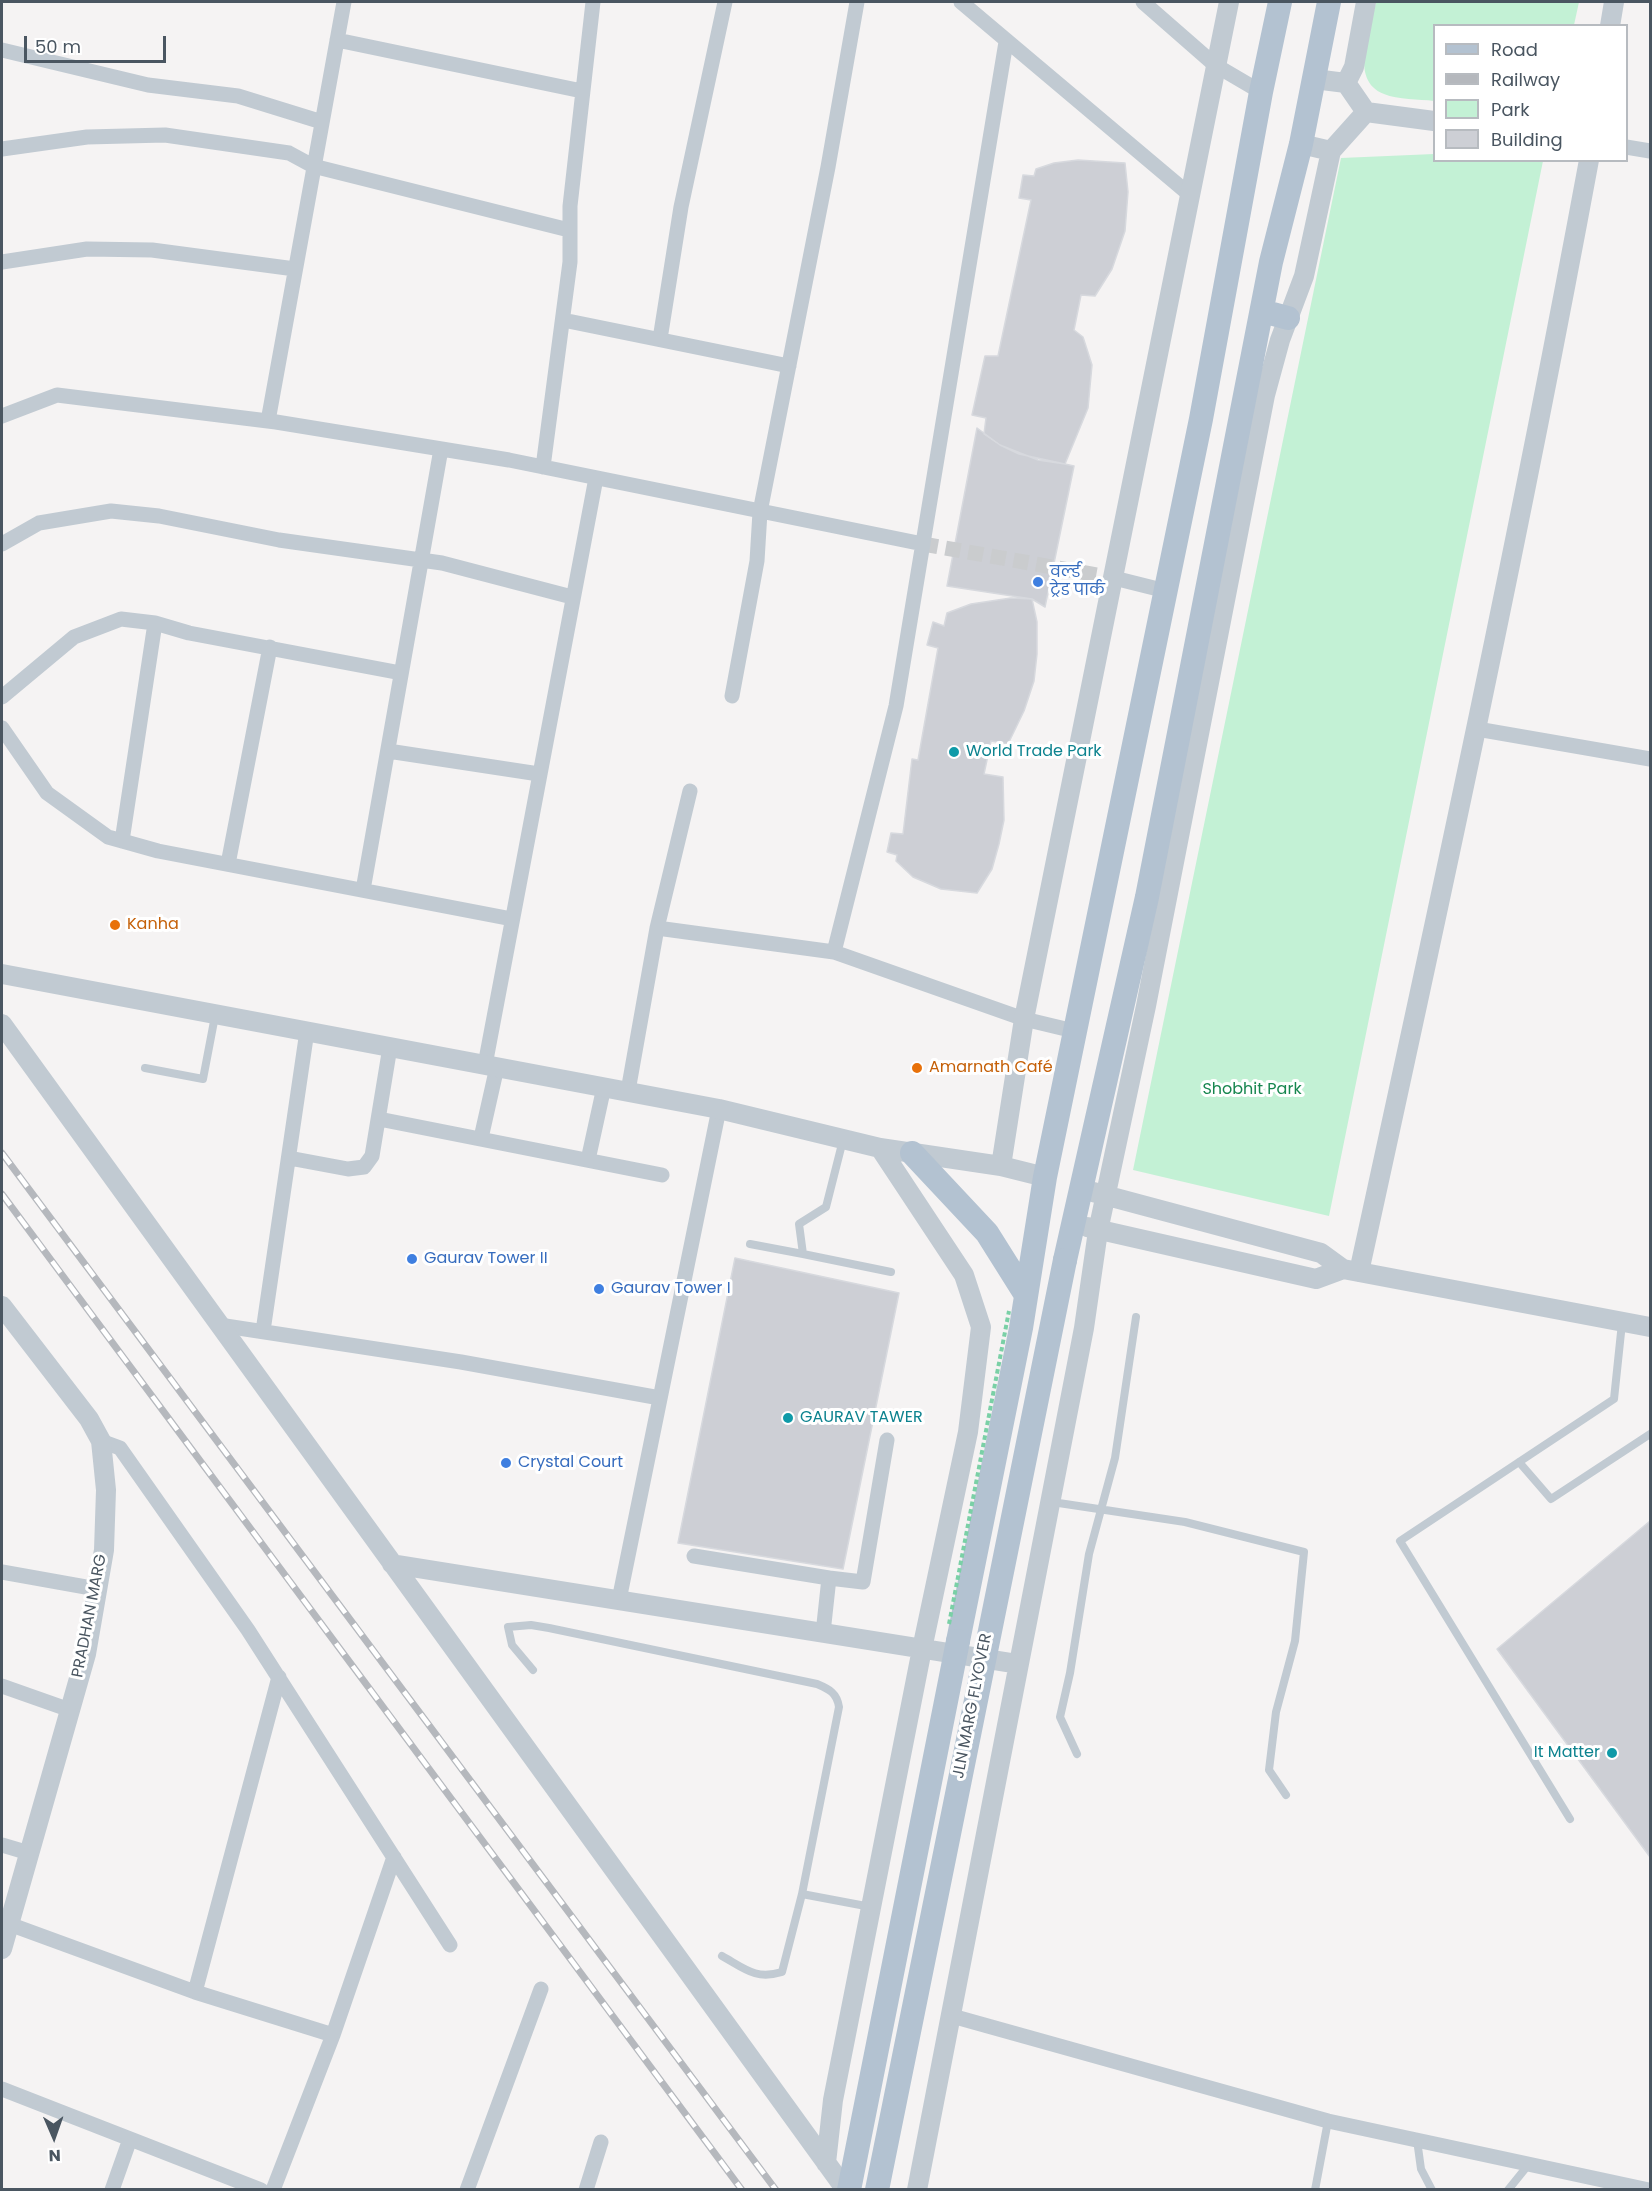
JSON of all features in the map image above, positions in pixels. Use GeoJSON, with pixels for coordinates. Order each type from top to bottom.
{"type":"FeatureCollection","features":[{"type":"Feature","properties":{"kind":"main road","name":"JLN MARG FLYOVER"},"geometry":{"type":"LineString","coordinates":[[848,2190],[1021,1328],[1045,1177],[1074,1031],[1201,419],[1261,92],[1280,2]]}},
{"type":"Feature","properties":{"kind":"main road","name":"JLN MARG FLYOVER"},"geometry":{"type":"LineString","coordinates":[[877,2190],[1072,1224],[1147,897],[1262,311],[1301,144],[1329,2]]}},
{"type":"Feature","properties":{"kind":"main road"},"geometry":{"type":"LineString","coordinates":[[1262,311],[1288,318]]}},
{"type":"Feature","properties":{"kind":"main road"},"geometry":{"type":"LineString","coordinates":[[912,1153],[987,1233],[1026,1294]]}},
{"type":"Feature","properties":{"kind":"street"},"geometry":{"type":"LineString","coordinates":[[268,421],[344,2]]}},
{"type":"Feature","properties":{"kind":"street"},"geometry":{"type":"LineString","coordinates":[[543,467],[570,262],[569,230],[593,2]]}},
{"type":"Feature","properties":{"kind":"street"},"geometry":{"type":"LineString","coordinates":[[660,339],[681,207],[726,2]]}},
{"type":"Feature","properties":{"kind":"street"},"geometry":{"type":"LineString","coordinates":[[732,696],[757,561],[760,512],[828,167],[857,2]]}},
{"type":"Feature","properties":{"kind":"street"},"geometry":{"type":"LineString","coordinates":[[961,2],[1190,195]]}},
{"type":"Feature","properties":{"kind":"street"},"geometry":{"type":"LineString","coordinates":[[1143,2],[1215,65],[1261,92]]}},
{"type":"Feature","properties":{"kind":"street"},"geometry":{"type":"LineString","coordinates":[[1001,1166],[1024,1019],[1229,2]]}},
{"type":"Feature","properties":{"kind":"street"},"geometry":{"type":"LineString","coordinates":[[1346,83],[1354,68],[1366,2]]}},
{"type":"Feature","properties":{"kind":"street"},"geometry":{"type":"LineString","coordinates":[[1610,24],[1614,2]]}},
{"type":"Feature","properties":{"kind":"street"},"geometry":{"type":"LineString","coordinates":[[337,40],[582,91]]}},
{"type":"Feature","properties":{"kind":"street"},"geometry":{"type":"LineString","coordinates":[[834,952],[896,706],[1006,42]]}},
{"type":"Feature","properties":{"kind":"street"},"geometry":{"type":"LineString","coordinates":[[2,50],[148,85],[238,96],[322,122]]}},
{"type":"Feature","properties":{"kind":"street"},"geometry":{"type":"LineString","coordinates":[[1314,79],[1346,83],[1366,112],[1433,121]]}},
{"type":"Feature","properties":{"kind":"street"},"geometry":{"type":"LineString","coordinates":[[916,2190],[952,2016],[1084,1328],[1098,1231],[1146,1006],[1265,395],[1288,318],[1304,276],[1331,151],[1366,112]]}},
{"type":"Feature","properties":{"kind":"street"},"geometry":{"type":"LineString","coordinates":[[2,149],[87,137],[165,135],[289,153],[313,166],[569,230]]}},
{"type":"Feature","properties":{"kind":"street"},"geometry":{"type":"LineString","coordinates":[[1301,144],[1331,151]]}},
{"type":"Feature","properties":{"kind":"street"},"geometry":{"type":"LineString","coordinates":[[1628,147],[1650,151]]}},
{"type":"Feature","properties":{"kind":"street"},"geometry":{"type":"LineString","coordinates":[[1351,1271],[1478,729],[1537,441],[1589,162]]}},
{"type":"Feature","properties":{"kind":"street"},"geometry":{"type":"LineString","coordinates":[[2,262],[87,249],[152,250],[295,269]]}},
{"type":"Feature","properties":{"kind":"street"},"geometry":{"type":"LineString","coordinates":[[562,320],[789,366]]}},
{"type":"Feature","properties":{"kind":"street"},"geometry":{"type":"LineString","coordinates":[[2,416],[57,395],[268,421],[543,467],[923,544]]}},
{"type":"Feature","properties":{"kind":"street"},"geometry":{"type":"LineString","coordinates":[[363,890],[441,449]]}},
{"type":"Feature","properties":{"kind":"street"},"geometry":{"type":"LineString","coordinates":[[482,1138],[512,919],[596,478]]}},
{"type":"Feature","properties":{"kind":"street"},"geometry":{"type":"LineString","coordinates":[[2,544],[39,523],[111,511],[159,516],[279,540],[421,560],[572,597]]}},
{"type":"Feature","properties":{"kind":"street"},"geometry":{"type":"LineString","coordinates":[[1114,578],[1166,591]]}},
{"type":"Feature","properties":{"kind":"street"},"geometry":{"type":"LineString","coordinates":[[2,697],[75,637],[121,619],[155,623],[189,633],[401,673]]}},
{"type":"Feature","properties":{"kind":"street"},"geometry":{"type":"LineString","coordinates":[[122,841],[155,623]]}},
{"type":"Feature","properties":{"kind":"street"},"geometry":{"type":"LineString","coordinates":[[228,864],[270,647]]}},
{"type":"Feature","properties":{"kind":"street"},"geometry":{"type":"LineString","coordinates":[[2,728],[47,793],[108,837],[228,864],[512,919]]}},
{"type":"Feature","properties":{"kind":"street"},"geometry":{"type":"LineString","coordinates":[[1478,729],[1650,759]]}},
{"type":"Feature","properties":{"kind":"street"},"geometry":{"type":"LineString","coordinates":[[388,751],[539,774]]}},
{"type":"Feature","properties":{"kind":"street"},"geometry":{"type":"LineString","coordinates":[[628,1092],[657,928],[690,791]]}},
{"type":"Feature","properties":{"kind":"street"},"geometry":{"type":"LineString","coordinates":[[657,928],[834,952],[1024,1019],[1074,1031]]}},
{"type":"Feature","properties":{"kind":"street"},"geometry":{"type":"LineString","coordinates":[[2,974],[719,1109],[880,1148],[1001,1166],[1045,1177]]}},
{"type":"Feature","properties":{"kind":"street"},"geometry":{"type":"LineString","coordinates":[[2,1024],[826,2163],[848,2190]]}},
{"type":"Feature","properties":{"kind":"street"},"geometry":{"type":"LineString","coordinates":[[263,1331],[307,1031]]}},
{"type":"Feature","properties":{"kind":"street"},"geometry":{"type":"LineString","coordinates":[[289,1158],[348,1169],[364,1167],[372,1156],[390,1047]]}},
{"type":"Feature","properties":{"kind":"street"},"geometry":{"type":"LineString","coordinates":[[588,1160],[604,1087]]}},
{"type":"Feature","properties":{"kind":"street"},"geometry":{"type":"LineString","coordinates":[[619,1600],[719,1109]]}},
{"type":"Feature","properties":{"kind":"street"},"geometry":{"type":"LineString","coordinates":[[379,1119],[662,1175]]}},
{"type":"Feature","properties":{"kind":"street"},"geometry":{"type":"LineString","coordinates":[[826,2163],[833,2100],[873,1907],[922,1649],[968,1432],[981,1328],[964,1275],[880,1148]]}},
{"type":"Feature","properties":{"kind":"street"},"geometry":{"type":"LineString","coordinates":[[1080,1189],[1321,1253],[1351,1271],[1650,1327]]}},
{"type":"Feature","properties":{"kind":"street"},"geometry":{"type":"LineString","coordinates":[[1072,1224],[1316,1279],[1351,1271]]}},
{"type":"Feature","properties":{"kind":"street","name":"PRADHAN MARG"},"geometry":{"type":"LineString","coordinates":[[2,1306],[89,1419],[100,1441],[106,1490],[104,1550],[86,1654],[2,1949]]}},
{"type":"Feature","properties":{"kind":"street"},"geometry":{"type":"LineString","coordinates":[[219,1325],[660,1398]]}},
{"type":"Feature","properties":{"kind":"street"},"geometry":{"type":"LineString","coordinates":[[694,1556],[863,1582],[887,1440]]}},
{"type":"Feature","properties":{"kind":"street"},"geometry":{"type":"LineString","coordinates":[[100,1441],[120,1448],[248,1630],[450,1945]]}},
{"type":"Feature","properties":{"kind":"street"},"geometry":{"type":"LineString","coordinates":[[392,1564],[1018,1664]]}},
{"type":"Feature","properties":{"kind":"street"},"geometry":{"type":"LineString","coordinates":[[2,1572],[97,1589]]}},
{"type":"Feature","properties":{"kind":"street"},"geometry":{"type":"LineString","coordinates":[[823,1633],[829,1578]]}},
{"type":"Feature","properties":{"kind":"street"},"geometry":{"type":"LineString","coordinates":[[195,1992],[279,1677]]}},
{"type":"Feature","properties":{"kind":"street"},"geometry":{"type":"LineString","coordinates":[[2,1686],[70,1710]]}},
{"type":"Feature","properties":{"kind":"street"},"geometry":{"type":"LineString","coordinates":[[2,1845],[29,1853]]}},
{"type":"Feature","properties":{"kind":"street"},"geometry":{"type":"LineString","coordinates":[[273,2190],[333,2035],[394,1857]]}},
{"type":"Feature","properties":{"kind":"street"},"geometry":{"type":"LineString","coordinates":[[9,1924],[195,1992],[333,2035]]}},
{"type":"Feature","properties":{"kind":"street"},"geometry":{"type":"LineString","coordinates":[[467,2190],[541,1989]]}},
{"type":"Feature","properties":{"kind":"street"},"geometry":{"type":"LineString","coordinates":[[952,2016],[1328,2121],[1530,2163],[1617,2185],[1649,2190]]}},
{"type":"Feature","properties":{"kind":"street"},"geometry":{"type":"LineString","coordinates":[[2,2089],[261,2190]]}},
{"type":"Feature","properties":{"kind":"street"},"geometry":{"type":"LineString","coordinates":[[112,2190],[130,2139]]}},
{"type":"Feature","properties":{"kind":"street"},"geometry":{"type":"LineString","coordinates":[[586,2190],[601,2142]]}},
{"type":"Feature","properties":{"kind":"lane"},"geometry":{"type":"LineString","coordinates":[[146,1068],[203,1079],[215,1014]]}},
{"type":"Feature","properties":{"kind":"lane"},"geometry":{"type":"LineString","coordinates":[[803,1254],[799,1224],[826,1207],[843,1139]]}},
{"type":"Feature","properties":{"kind":"lane"},"geometry":{"type":"LineString","coordinates":[[750,1244],[891,1272]]}},
{"type":"Feature","properties":{"kind":"lane"},"geometry":{"type":"LineString","coordinates":[[1077,1754],[1060,1717],[1070,1673],[1089,1554],[1114,1458],[1136,1317]]}},
{"type":"Feature","properties":{"kind":"lane"},"geometry":{"type":"LineString","coordinates":[[1570,1819],[1400,1541],[1614,1399],[1622,1321]]}},
{"type":"Feature","properties":{"kind":"lane"},"geometry":{"type":"LineString","coordinates":[[1520,1462],[1551,1498],[1650,1434]]}},
{"type":"Feature","properties":{"kind":"lane"},"geometry":{"type":"LineString","coordinates":[[1050,1502],[1185,1522],[1304,1551],[1294,1641],[1276,1713],[1269,1770],[1286,1795]]}},
{"type":"Feature","properties":{"kind":"lane"},"geometry":{"type":"LineString","coordinates":[[533,1670],[512,1645],[508,1627],[531,1625],[549,1628],[817,1683],[831,1690],[838,1699],[837,1718],[802,1894],[783,1972],[768,1977],[754,1975],[722,1956]]}},
{"type":"Feature","properties":{"kind":"lane"},"geometry":{"type":"LineString","coordinates":[[802,1894],[873,1907]]}},
{"type":"Feature","properties":{"kind":"lane"},"geometry":{"type":"LineString","coordinates":[[1315,2190],[1328,2121]]}},
{"type":"Feature","properties":{"kind":"lane"},"geometry":{"type":"LineString","coordinates":[[1417,2139],[1421,2169],[1432,2190]]}},
{"type":"Feature","properties":{"kind":"lane"},"geometry":{"type":"LineString","coordinates":[[1508,2190],[1530,2163]]}},
{"type":"Feature","properties":{"kind":"green space"},"geometry":{"type":"Polygon","coordinates":[[[1376,2],[1579,2],[1574,24],[1433,24],[1433,101],[1390,96],[1373,87],[1364,66],[1367,39],[1376,2]]]}},
{"type":"Feature","properties":{"kind":"green space","name":"Shobhit Park"},"geometry":{"type":"Polygon","coordinates":[[[1433,154],[1433,162],[1543,162],[1329,1216],[1133,1170],[1341,158],[1433,154]]]}},
{"type":"Feature","properties":{"kind":"building"},"geometry":{"type":"Polygon","coordinates":[[[1078,160],[1125,163],[1128,192],[1125,231],[1112,269],[1095,296],[1081,295],[1074,330],[1083,337],[1092,365],[1088,408],[1065,464],[1038,460],[1000,445],[984,434],[986,418],[972,415],[985,356],[998,356],[1031,200],[1019,198],[1023,175],[1034,176],[1036,169],[1054,163],[1078,160]]]}},
{"type":"Feature","properties":{"kind":"building"},"geometry":{"type":"Polygon","coordinates":[[[977,428],[1000,445],[1019,454],[1074,466],[1045,607],[1032,599],[947,586],[977,428]]]}},
{"type":"Feature","properties":{"kind":"building","name":"World Trade Park"},"geometry":{"type":"Polygon","coordinates":[[[1011,598],[1032,599],[1037,622],[1037,654],[1034,681],[1024,711],[1008,744],[991,741],[984,774],[1003,777],[1004,820],[999,844],[992,869],[977,893],[941,889],[913,877],[896,861],[897,855],[887,852],[891,833],[903,834],[912,759],[918,760],[938,648],[927,645],[933,622],[944,626],[947,613],[971,604],[1011,598]]]}},
{"type":"Feature","properties":{"kind":"building","name":"GAURAV TAWER"},"geometry":{"type":"Polygon","coordinates":[[[735,1258],[899,1293],[843,1569],[678,1543],[735,1258]]]}},
{"type":"Feature","properties":{"kind":"building","name":"It Matter"},"geometry":{"type":"Polygon","coordinates":[[[1650,1521],[1650,1857],[1497,1649],[1650,1521]]]}},
{"type":"Feature","properties":{"kind":"tunnel"},"geometry":{"type":"LineString","coordinates":[[923,544],[1114,578]]}},
{"type":"Feature","properties":{"kind":"railway"},"geometry":{"type":"LineString","coordinates":[[2,1153],[776,2190]]}},
{"type":"Feature","properties":{"kind":"railway"},"geometry":{"type":"LineString","coordinates":[[2,1194],[742,2190]]}},
{"type":"Feature","properties":{"kind":"place","name":"वर्ल्ड ट्रेड पार्क"},"geometry":{"type":"Point","coordinates":[1038,582]}},
{"type":"Feature","properties":{"kind":"place","name":"World Trade Park"},"geometry":{"type":"Point","coordinates":[954,752]}},
{"type":"Feature","properties":{"kind":"place","name":"Kanha"},"geometry":{"type":"Point","coordinates":[115,925]}},
{"type":"Feature","properties":{"kind":"place","name":"Amarnath Café"},"geometry":{"type":"Point","coordinates":[917,1068]}},
{"type":"Feature","properties":{"kind":"place","name":"Gaurav Tower II"},"geometry":{"type":"Point","coordinates":[412,1259]}},
{"type":"Feature","properties":{"kind":"place","name":"Gaurav Tower I"},"geometry":{"type":"Point","coordinates":[599,1289]}},
{"type":"Feature","properties":{"kind":"place","name":"GAURAV TAWER"},"geometry":{"type":"Point","coordinates":[788,1418]}},
{"type":"Feature","properties":{"kind":"place","name":"Crystal Court"},"geometry":{"type":"Point","coordinates":[506,1463]}},
{"type":"Feature","properties":{"kind":"place","name":"It Matter"},"geometry":{"type":"Point","coordinates":[1612,1753]}}]}
